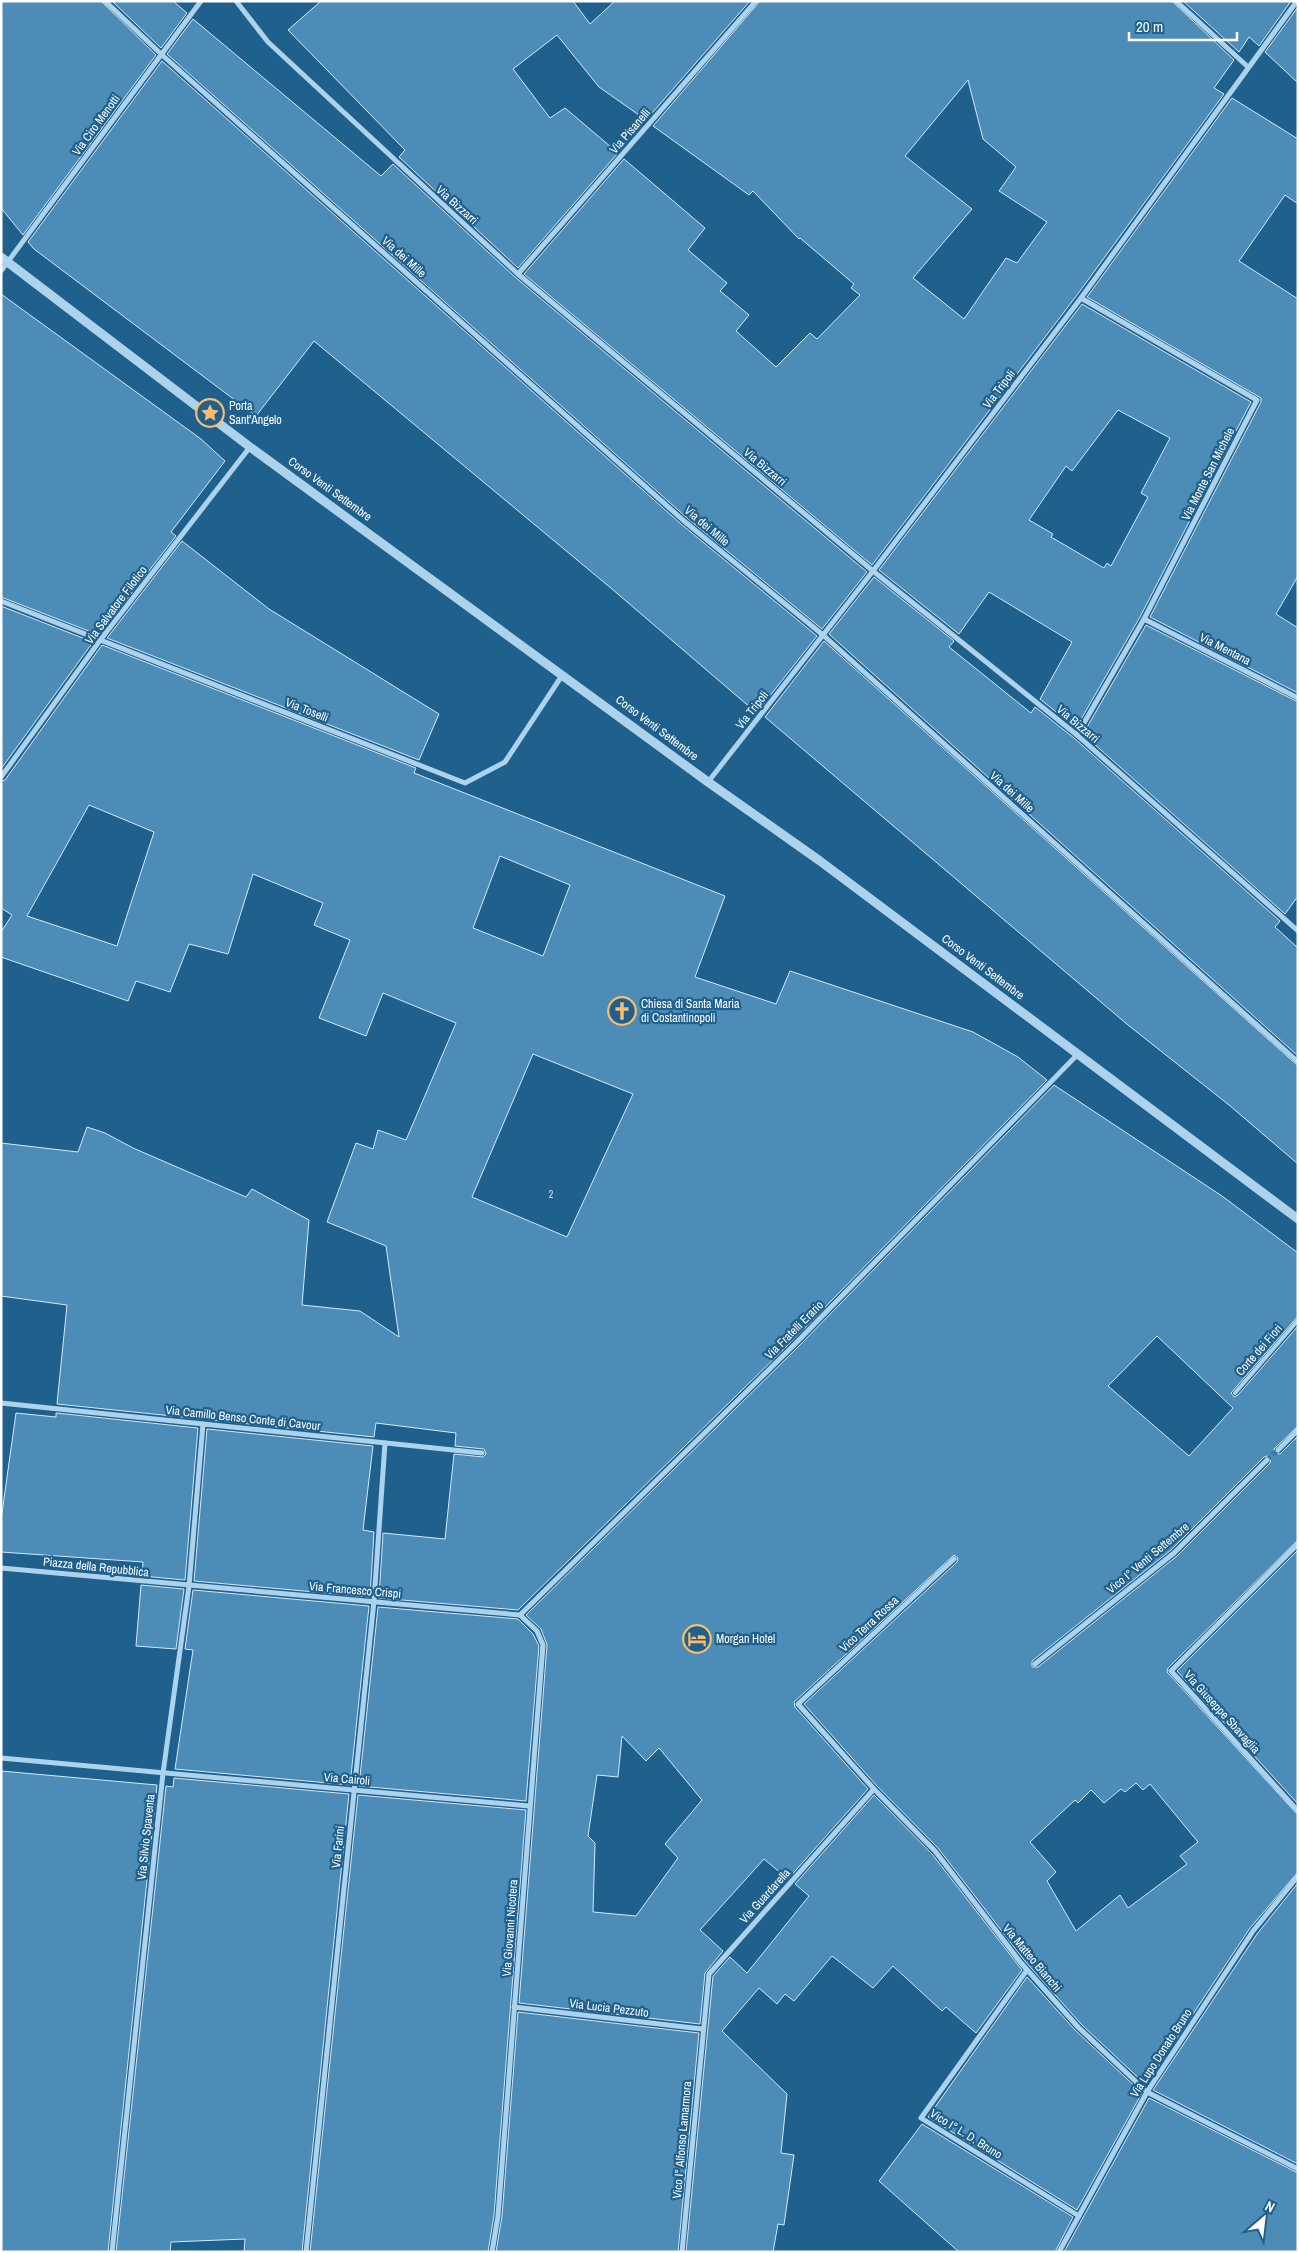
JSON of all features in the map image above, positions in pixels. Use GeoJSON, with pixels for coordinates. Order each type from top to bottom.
{"type":"FeatureCollection","features":[{"type":"Feature","properties":{"kind":"street","name":"Via dei Mille"},"geometry":{"type":"LineString","coordinates":[[105,1],[161,54],[684,521],[823,635],[1298,1062]]}},
{"type":"Feature","properties":{"kind":"street","name":"Via Ciro Menotti"},"geometry":{"type":"LineString","coordinates":[[1,271],[4,259],[201,1]]}},
{"type":"Feature","properties":{"kind":"street","name":"Via Bizzarri"},"geometry":{"type":"LineString","coordinates":[[236,1],[268,42],[518,274],[873,571],[1077,735],[1298,931]]}},
{"type":"Feature","properties":{"kind":"street","name":"Via Pisanelli"},"geometry":{"type":"LineString","coordinates":[[518,274],[756,1]]}},
{"type":"Feature","properties":{"kind":"street"},"geometry":{"type":"LineString","coordinates":[[1176,1],[1248,67]]}},
{"type":"Feature","properties":{"kind":"street","name":"Via Tripoli"},"geometry":{"type":"LineString","coordinates":[[708,782],[873,571],[1082,298],[1297,1]]}},
{"type":"Feature","properties":{"kind":"street","name":"Corso Venti Settembre"},"geometry":{"type":"LineString","coordinates":[[4,259],[250,447],[708,782],[820,861],[1298,1219]]}},
{"type":"Feature","properties":{"kind":"street","name":"Via Monte San Michele"},"geometry":{"type":"LineString","coordinates":[[1077,735],[1144,619],[1258,400],[1082,298]]}},
{"type":"Feature","properties":{"kind":"street","name":"Via Salvatore Filotico"},"geometry":{"type":"LineString","coordinates":[[1,777],[102,639],[250,447]]}},
{"type":"Feature","properties":{"kind":"street","name":"Via Toselli"},"geometry":{"type":"LineString","coordinates":[[1,600],[465,783],[505,762],[562,674]]}},
{"type":"Feature","properties":{"kind":"street","name":"Via Mentana"},"geometry":{"type":"LineString","coordinates":[[1144,619],[1298,698]]}},
{"type":"Feature","properties":{"kind":"street","name":"Via Fratelli Erario"},"geometry":{"type":"LineString","coordinates":[[520,1615],[794,1345],[1078,1054]]}},
{"type":"Feature","properties":{"kind":"street","name":"Via Camillo Benso Conte di Cavour"},"geometry":{"type":"LineString","coordinates":[[1,1403],[482,1453]]}},
{"type":"Feature","properties":{"kind":"street","name":"Via Silvio Spaventa"},"geometry":{"type":"LineString","coordinates":[[112,2252],[163,1772],[189,1586],[203,1424]]}},
{"type":"Feature","properties":{"kind":"street"},"geometry":{"type":"LineString","coordinates":[[1278,1450],[1298,1430]]}},
{"type":"Feature","properties":{"kind":"street","name":"Via Farini"},"geometry":{"type":"LineString","coordinates":[[306,2252],[374,1601],[386,1443]]}},
{"type":"Feature","properties":{"kind":"street","name":"Vico I° Venti Settembre"},"geometry":{"type":"LineString","coordinates":[[1035,1664],[1174,1553],[1267,1460]]}},
{"type":"Feature","properties":{"kind":"street","name":"Via Giuseppe Sbavaglia"},"geometry":{"type":"LineString","coordinates":[[1298,1544],[1172,1671],[1298,1812]]}},
{"type":"Feature","properties":{"kind":"street","name":"Vico Terra Rossa"},"geometry":{"type":"LineString","coordinates":[[798,1704],[954,1559]]}},
{"type":"Feature","properties":{"kind":"street","name":"Piazza della Repubblica"},"geometry":{"type":"LineString","coordinates":[[1,1568],[189,1586]]}},
{"type":"Feature","properties":{"kind":"street","name":"Via Francesco Crispi"},"geometry":{"type":"LineString","coordinates":[[189,1586],[520,1615]]}},
{"type":"Feature","properties":{"kind":"street","name":"Via Giovanni Nicotera"},"geometry":{"type":"LineString","coordinates":[[492,2252],[498,2216],[543,1645],[537,1631],[520,1615]]}},
{"type":"Feature","properties":{"kind":"street","name":"Via Matteo Bianchi"},"geometry":{"type":"LineString","coordinates":[[798,1704],[874,1789],[936,1851],[1027,1970],[1078,2027],[1147,2092],[1298,2169]]}},
{"type":"Feature","properties":{"kind":"street"},"geometry":{"type":"LineString","coordinates":[[1,1758],[163,1772]]}},
{"type":"Feature","properties":{"kind":"street","name":"Via Cairoli"},"geometry":{"type":"LineString","coordinates":[[163,1772],[529,1806]]}},
{"type":"Feature","properties":{"kind":"street","name":"Via Guardarella"},"geometry":{"type":"LineString","coordinates":[[702,2029],[709,1974],[874,1789]]}},
{"type":"Feature","properties":{"kind":"street","name":"Via Lupo Donato Bruno"},"geometry":{"type":"LineString","coordinates":[[1059,2252],[1147,2092],[1253,1931],[1298,1876]]}},
{"type":"Feature","properties":{"kind":"street","name":"Vico I° L. D. Bruno"},"geometry":{"type":"LineString","coordinates":[[1027,1970],[921,2118],[1079,2216]]}},
{"type":"Feature","properties":{"kind":"street","name":"Via Lucia Pezzuto"},"geometry":{"type":"LineString","coordinates":[[514,2007],[702,2029]]}},
{"type":"Feature","properties":{"kind":"street","name":"Vico I° Alfonso Lamarmora"},"geometry":{"type":"LineString","coordinates":[[682,2252],[702,2029]]}},
{"type":"Feature","properties":{"kind":"lane","name":"Corte dei Fiori"},"geometry":{"type":"LineString","coordinates":[[1236,1393],[1298,1320]]}},
{"type":"Feature","properties":{"kind":"building"},"geometry":{"type":"Polygon","coordinates":[[[1,1],[101,1],[156,55],[23,235],[1,208],[1,1]]]}},
{"type":"Feature","properties":{"kind":"building"},"geometry":{"type":"Polygon","coordinates":[[[112,1],[173,1],[187,13],[161,48],[112,1]]]}},
{"type":"Feature","properties":{"kind":"building"},"geometry":{"type":"Polygon","coordinates":[[[321,1],[573,1],[590,24],[615,1],[750,1],[646,120],[599,87],[557,35],[513,69],[550,118],[565,108],[618,153],[518,268],[399,157],[405,150],[288,30],[321,1]]]}},
{"type":"Feature","properties":{"kind":"building"},"geometry":{"type":"Polygon","coordinates":[[[760,1],[1172,1],[1234,60],[1214,88],[1224,94],[1077,295],[872,565],[524,274],[624,159],[705,228],[688,250],[727,283],[720,291],[749,315],[736,331],[776,367],[810,333],[817,339],[860,295],[851,288],[854,284],[799,239],[753,191],[749,195],[653,126],[760,1]],[[968,80],[905,156],[972,209],[913,278],[964,319],[1006,258],[1017,263],[1047,222],[999,191],[1016,167],[983,139],[968,80]]]}},
{"type":"Feature","properties":{"kind":"building"},"geometry":{"type":"Polygon","coordinates":[[[1183,1],[1291,1],[1259,46],[1249,37],[1239,52],[1183,1]]]}},
{"type":"Feature","properties":{"kind":"building"},"geometry":{"type":"Polygon","coordinates":[[[1298,7],[1298,83],[1265,52],[1298,7]]]}},
{"type":"Feature","properties":{"kind":"building"},"geometry":{"type":"Polygon","coordinates":[[[193,19],[381,176],[393,164],[515,277],[867,572],[822,629],[687,518],[167,54],[193,19]]]}},
{"type":"Feature","properties":{"kind":"building"},"geometry":{"type":"Polygon","coordinates":[[[162,61],[681,524],[817,636],[758,711],[754,707],[752,709],[612,589],[314,341],[256,416],[34,249],[28,242],[162,61]]]}},
{"type":"Feature","properties":{"kind":"building"},"geometry":{"type":"Polygon","coordinates":[[[1232,98],[1298,139],[1298,204],[1285,195],[1239,261],[1298,299],[1298,576],[1276,614],[1298,628],[1298,693],[1150,617],[1261,402],[1261,398],[1087,297],[1232,98]]]}},
{"type":"Feature","properties":{"kind":"building"},"geometry":{"type":"Polygon","coordinates":[[[1,294],[201,439],[225,461],[171,532],[176,536],[99,635],[1,597],[1,294]]]}},
{"type":"Feature","properties":{"kind":"building"},"geometry":{"type":"Polygon","coordinates":[[[1082,304],[1251,402],[1140,617],[1076,728],[1040,699],[1072,642],[989,592],[959,634],[879,570],[1082,304]],[[1118,410],[1072,471],[1066,466],[1029,520],[1053,534],[1051,537],[1104,568],[1107,563],[1111,566],[1148,497],[1141,493],[1170,438],[1118,410]]]}},
{"type":"Feature","properties":{"kind":"building"},"geometry":{"type":"Polygon","coordinates":[[[182,541],[269,609],[439,714],[419,760],[107,638],[182,541]]]}},
{"type":"Feature","properties":{"kind":"building"},"geometry":{"type":"Polygon","coordinates":[[[874,577],[954,641],[949,647],[1031,713],[1035,707],[1074,738],[1280,921],[1275,927],[1298,948],[1298,1056],[829,634],[874,577]]]}},
{"type":"Feature","properties":{"kind":"building"},"geometry":{"type":"Polygon","coordinates":[[[1,606],[93,642],[1,769],[1,606]]]}},
{"type":"Feature","properties":{"kind":"building"},"geometry":{"type":"Polygon","coordinates":[[[1146,625],[1298,702],[1298,896],[1285,914],[1083,734],[1146,625]]]}},
{"type":"Feature","properties":{"kind":"building"},"geometry":{"type":"Polygon","coordinates":[[[824,641],[1298,1066],[1298,1164],[1229,1105],[1128,1025],[765,717],[824,641]]]}},
{"type":"Feature","properties":{"kind":"building"},"geometry":{"type":"Polygon","coordinates":[[[102,645],[416,768],[414,773],[725,896],[695,977],[776,1004],[790,971],[973,1032],[1018,1057],[1047,1080],[791,1342],[518,1610],[379,1598],[383,1533],[445,1539],[454,1454],[483,1457],[486,1454],[484,1449],[455,1446],[456,1433],[376,1423],[374,1437],[57,1404],[67,1305],[1,1296],[1,1143],[78,1152],[87,1127],[105,1133],[133,1148],[246,1197],[252,1189],[309,1220],[302,1305],[360,1311],[399,1337],[386,1246],[327,1222],[356,1143],[373,1149],[378,1130],[406,1140],[456,1023],[383,993],[366,1036],[319,1018],[350,940],[314,925],[323,903],[253,874],[228,954],[189,944],[170,992],[136,981],[128,1001],[1,957],[1,932],[12,915],[1,908],[1,781],[5,780],[102,645]],[[89,805],[27,916],[117,946],[154,832],[89,805]],[[500,856],[473,928],[543,956],[570,885],[500,856]],[[533,1054],[472,1197],[567,1237],[633,1094],[533,1054]]]}},
{"type":"Feature","properties":{"kind":"building"},"geometry":{"type":"Polygon","coordinates":[[[1054,1085],[1222,1196],[1298,1253],[1298,1316],[1231,1393],[1234,1397],[1238,1395],[1298,1326],[1298,1426],[1274,1449],[1275,1453],[1280,1454],[1298,1436],[1298,1540],[1168,1668],[1167,1672],[1298,1815],[1298,1872],[1250,1928],[1146,2085],[1081,2024],[1024,1960],[938,1848],[877,1786],[804,1704],[957,1562],[958,1558],[954,1555],[794,1702],[795,1707],[868,1789],[788,1879],[764,1859],[700,1930],[723,1951],[705,1973],[700,2024],[519,2003],[547,1645],[541,1629],[526,1615],[797,1348],[1054,1085]],[[1157,1336],[1108,1386],[1189,1456],[1233,1408],[1157,1336]],[[1268,1456],[1264,1457],[1171,1550],[1032,1661],[1032,1667],[1038,1667],[1177,1556],[1270,1463],[1271,1458],[1268,1456]],[[622,1736],[618,1777],[597,1775],[588,1836],[595,1843],[593,1912],[636,1916],[678,1858],[665,1844],[702,1800],[659,1748],[646,1761],[622,1736]],[[1136,1783],[1125,1792],[1121,1789],[1104,1803],[1091,1790],[1078,1803],[1075,1800],[1030,1842],[1056,1872],[1047,1881],[1076,1931],[1120,1895],[1128,1908],[1187,1864],[1180,1856],[1198,1842],[1150,1784],[1143,1790],[1136,1783]]]}},
{"type":"Feature","properties":{"kind":"building"},"geometry":{"type":"Polygon","coordinates":[[[16,1413],[56,1417],[56,1413],[198,1428],[185,1580],[142,1576],[143,1562],[1,1552],[1,1520],[16,1413]]]}},
{"type":"Feature","properties":{"kind":"building"},"geometry":{"type":"Polygon","coordinates":[[[207,1429],[373,1446],[363,1530],[374,1532],[370,1597],[194,1581],[207,1429]]]}},
{"type":"Feature","properties":{"kind":"building"},"geometry":{"type":"Polygon","coordinates":[[[1298,1550],[1298,1804],[1177,1671],[1298,1550]]]}},
{"type":"Feature","properties":{"kind":"building"},"geometry":{"type":"Polygon","coordinates":[[[141,1585],[184,1589],[176,1649],[136,1646],[141,1585]]]}},
{"type":"Feature","properties":{"kind":"building"},"geometry":{"type":"Polygon","coordinates":[[[193,1590],[369,1606],[350,1785],[175,1769],[193,1650],[185,1649],[193,1590]]]}},
{"type":"Feature","properties":{"kind":"building"},"geometry":{"type":"Polygon","coordinates":[[[378,1607],[518,1619],[533,1634],[539,1646],[526,1801],[359,1786],[378,1607]]]}},
{"type":"Feature","properties":{"kind":"building"},"geometry":{"type":"Polygon","coordinates":[[[1,1771],[157,1785],[108,2252],[1,2252],[1,1771]]]}},
{"type":"Feature","properties":{"kind":"building"},"geometry":{"type":"Polygon","coordinates":[[[174,1778],[349,1794],[302,2252],[244,2252],[245,2239],[171,2242],[170,2252],[116,2252],[166,1786],[173,1787],[174,1778]]]}},
{"type":"Feature","properties":{"kind":"building"},"geometry":{"type":"Polygon","coordinates":[[[358,1795],[526,1810],[494,2215],[488,2252],[310,2252],[358,1795]]]}},
{"type":"Feature","properties":{"kind":"building"},"geometry":{"type":"Polygon","coordinates":[[[874,1795],[932,1854],[1022,1970],[976,2033],[946,2007],[942,2011],[893,1966],[873,1988],[832,1956],[794,2001],[785,1994],[777,2004],[759,1988],[722,2031],[787,2094],[781,2153],[794,2155],[784,2225],[778,2224],[773,2252],[686,2252],[713,1976],[730,1957],[747,1973],[809,1896],[795,1884],[874,1795]]]}},
{"type":"Feature","properties":{"kind":"building"},"geometry":{"type":"Polygon","coordinates":[[[1298,1883],[1298,2164],[1153,2090],[1257,1934],[1298,1883]]]}},
{"type":"Feature","properties":{"kind":"building"},"geometry":{"type":"Polygon","coordinates":[[[1027,1977],[1075,2030],[1142,2093],[1077,2210],[928,2117],[1027,1977]]]}},
{"type":"Feature","properties":{"kind":"building"},"geometry":{"type":"Polygon","coordinates":[[[518,2012],[699,2033],[678,2252],[496,2252],[502,2216],[518,2012]]]}},
{"type":"Feature","properties":{"kind":"building"},"geometry":{"type":"Polygon","coordinates":[[[1149,2098],[1298,2173],[1298,2252],[1064,2252],[1149,2098]]]}},
{"type":"Feature","properties":{"kind":"building"},"geometry":{"type":"Polygon","coordinates":[[[922,2124],[1073,2217],[1055,2252],[959,2252],[879,2181],[922,2124]]]}},
{"type":"Feature","properties":{"kind":"tunnel"},"geometry":{"type":"LineString","coordinates":[[1267,1460],[1278,1450]]}},
{"type":"Feature","properties":{"kind":"place","name":"Porta Sant'Angelo"},"geometry":{"type":"Point","coordinates":[210,413]}},
{"type":"Feature","properties":{"kind":"place","name":"Chiesa di Santa Maria di Costantinopoli"},"geometry":{"type":"Point","coordinates":[622,1011]}},
{"type":"Feature","properties":{"kind":"place","name":"Morgan Hotel"},"geometry":{"type":"Point","coordinates":[697,1639]}}]}
